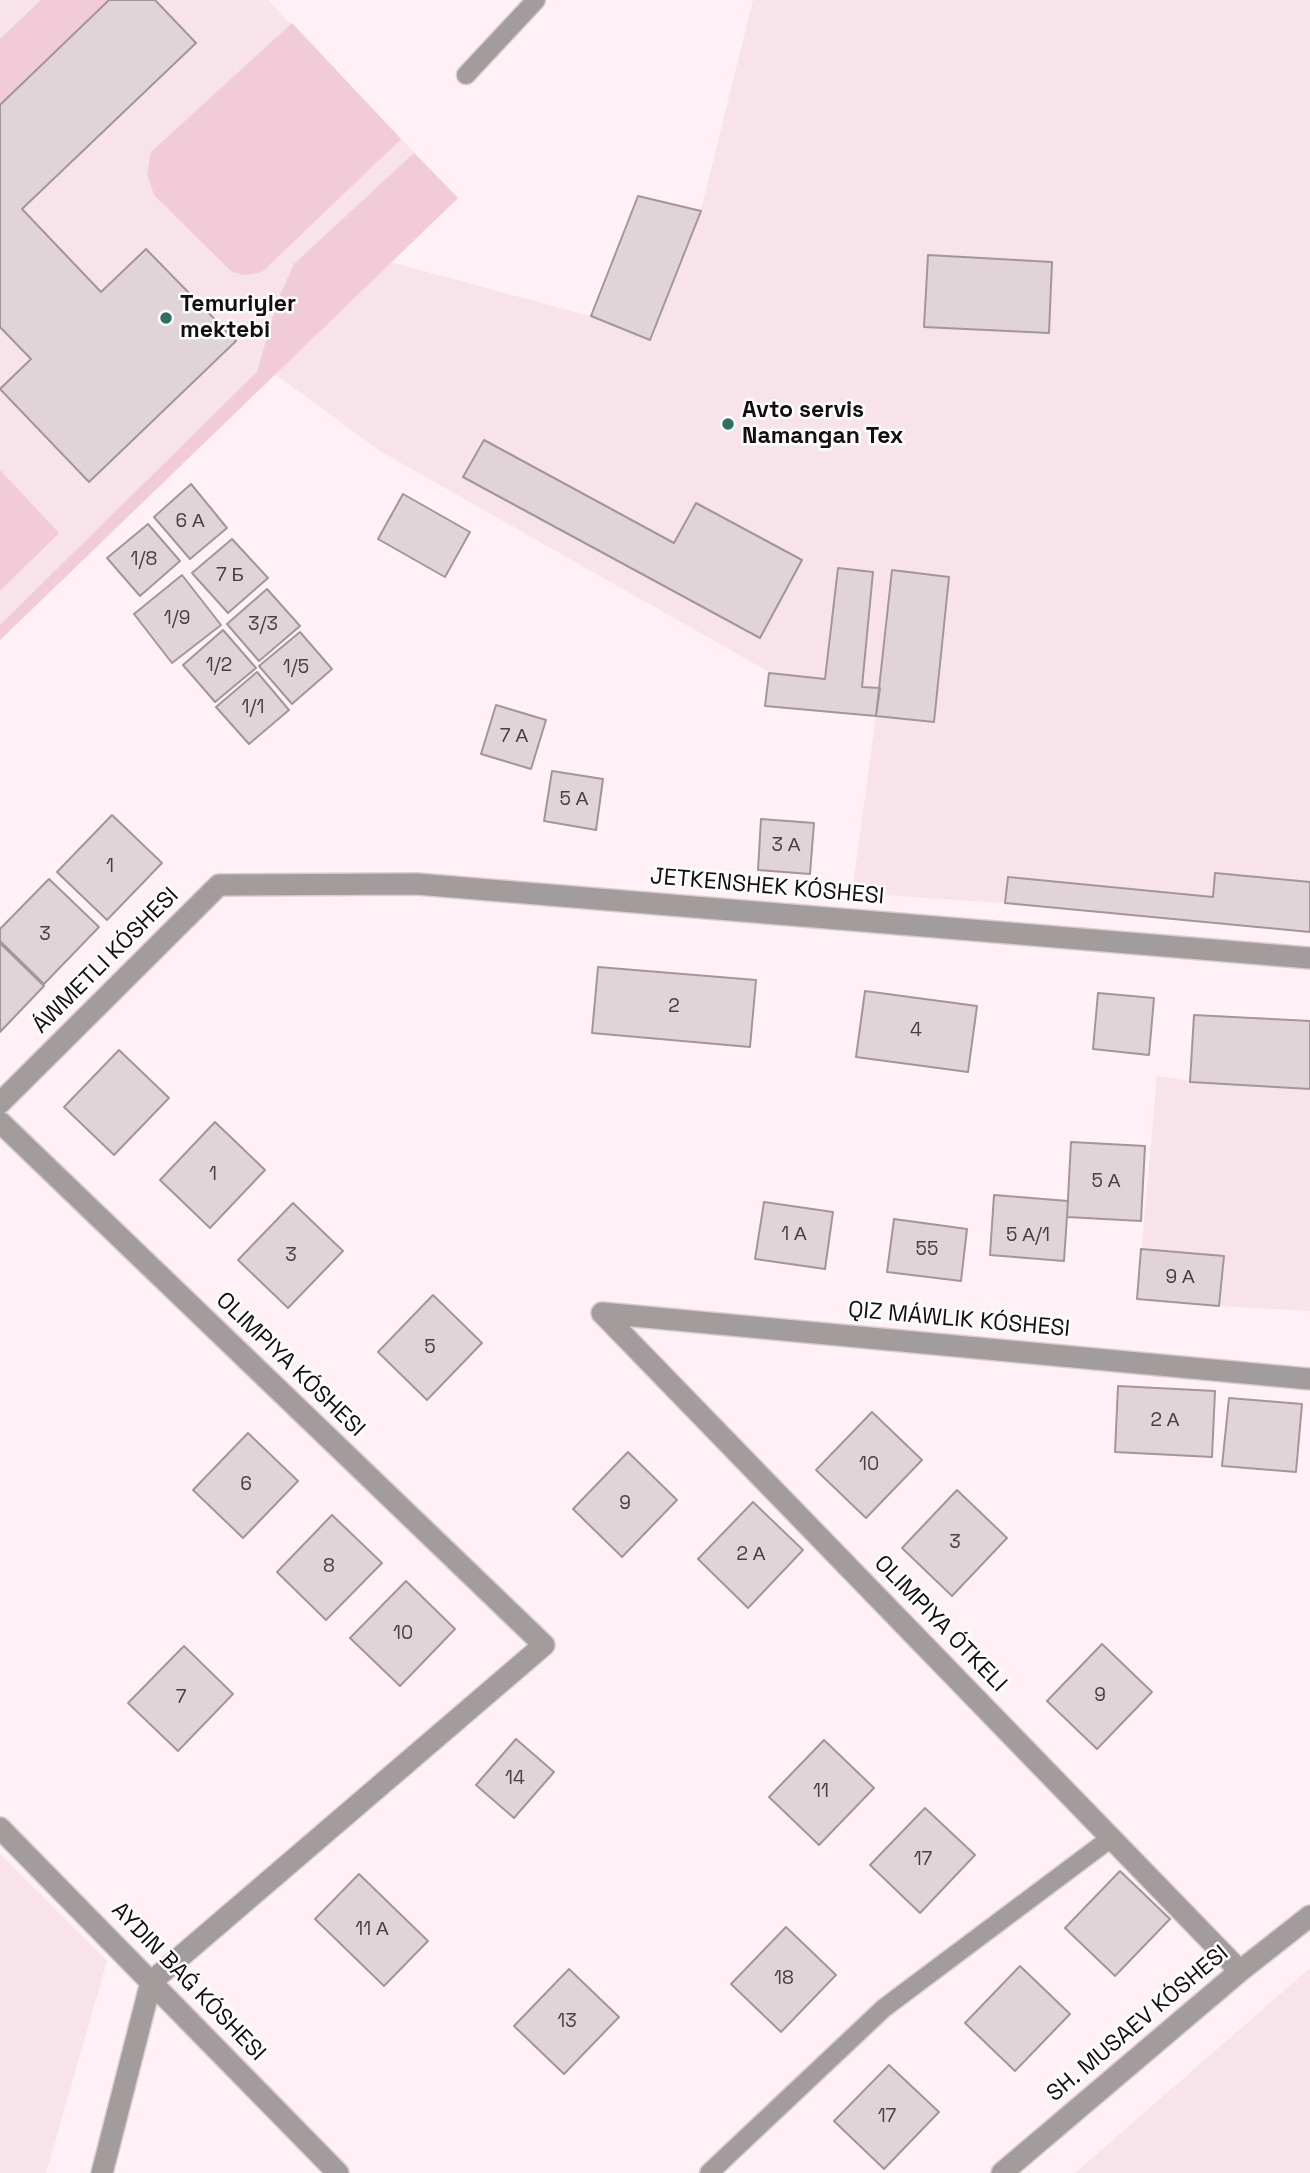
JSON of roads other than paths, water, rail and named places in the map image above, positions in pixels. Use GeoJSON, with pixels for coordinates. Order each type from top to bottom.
{"type":"FeatureCollection","features":[{"type":"Feature","properties":{"kind":"street","name":"JETKENSHEK KÓSHESI"},"geometry":{"type":"LineString","coordinates":[[219,885],[417,884],[1310,958]]}},
{"type":"Feature","properties":{"kind":"street","name":"ÁWMETLI KÓSHESI"},"geometry":{"type":"LineString","coordinates":[[0,1103],[219,885]]}},
{"type":"Feature","properties":{"kind":"street","name":"OLIMPIYA KÓSHESI"},"geometry":{"type":"LineString","coordinates":[[0,1122],[544,1645],[151,1982]]}},
{"type":"Feature","properties":{"kind":"street","name":"OLIMPIYA ÓTKELI"},"geometry":{"type":"LineString","coordinates":[[1240,1971],[602,1313],[1310,1380]]}},
{"type":"Feature","properties":{"kind":"street"},"geometry":{"type":"LineString","coordinates":[[0,1828],[338,2173]]}},
{"type":"Feature","properties":{"kind":"street","name":"SH. MUSAEV KÓSHESI"},"geometry":{"type":"LineString","coordinates":[[1002,2173],[1240,1971],[1310,1916]]}},
{"type":"Feature","properties":{"kind":"street"},"geometry":{"type":"LineString","coordinates":[[102,2173],[151,1982]]}},
{"type":"Feature","properties":{"kind":"lane"},"geometry":{"type":"LineString","coordinates":[[466,75],[536,0]]}},
{"type":"Feature","properties":{"kind":"lane"},"geometry":{"type":"LineString","coordinates":[[709,2173],[884,2008],[1111,1838]]}},
{"type":"Feature","properties":{"kind":"place","name":"Temuriyler mektebi"},"geometry":{"type":"Point","coordinates":[166,318]}},
{"type":"Feature","properties":{"kind":"place","name":"Avto servis Namangan Tex"},"geometry":{"type":"Point","coordinates":[728,424]}}]}
